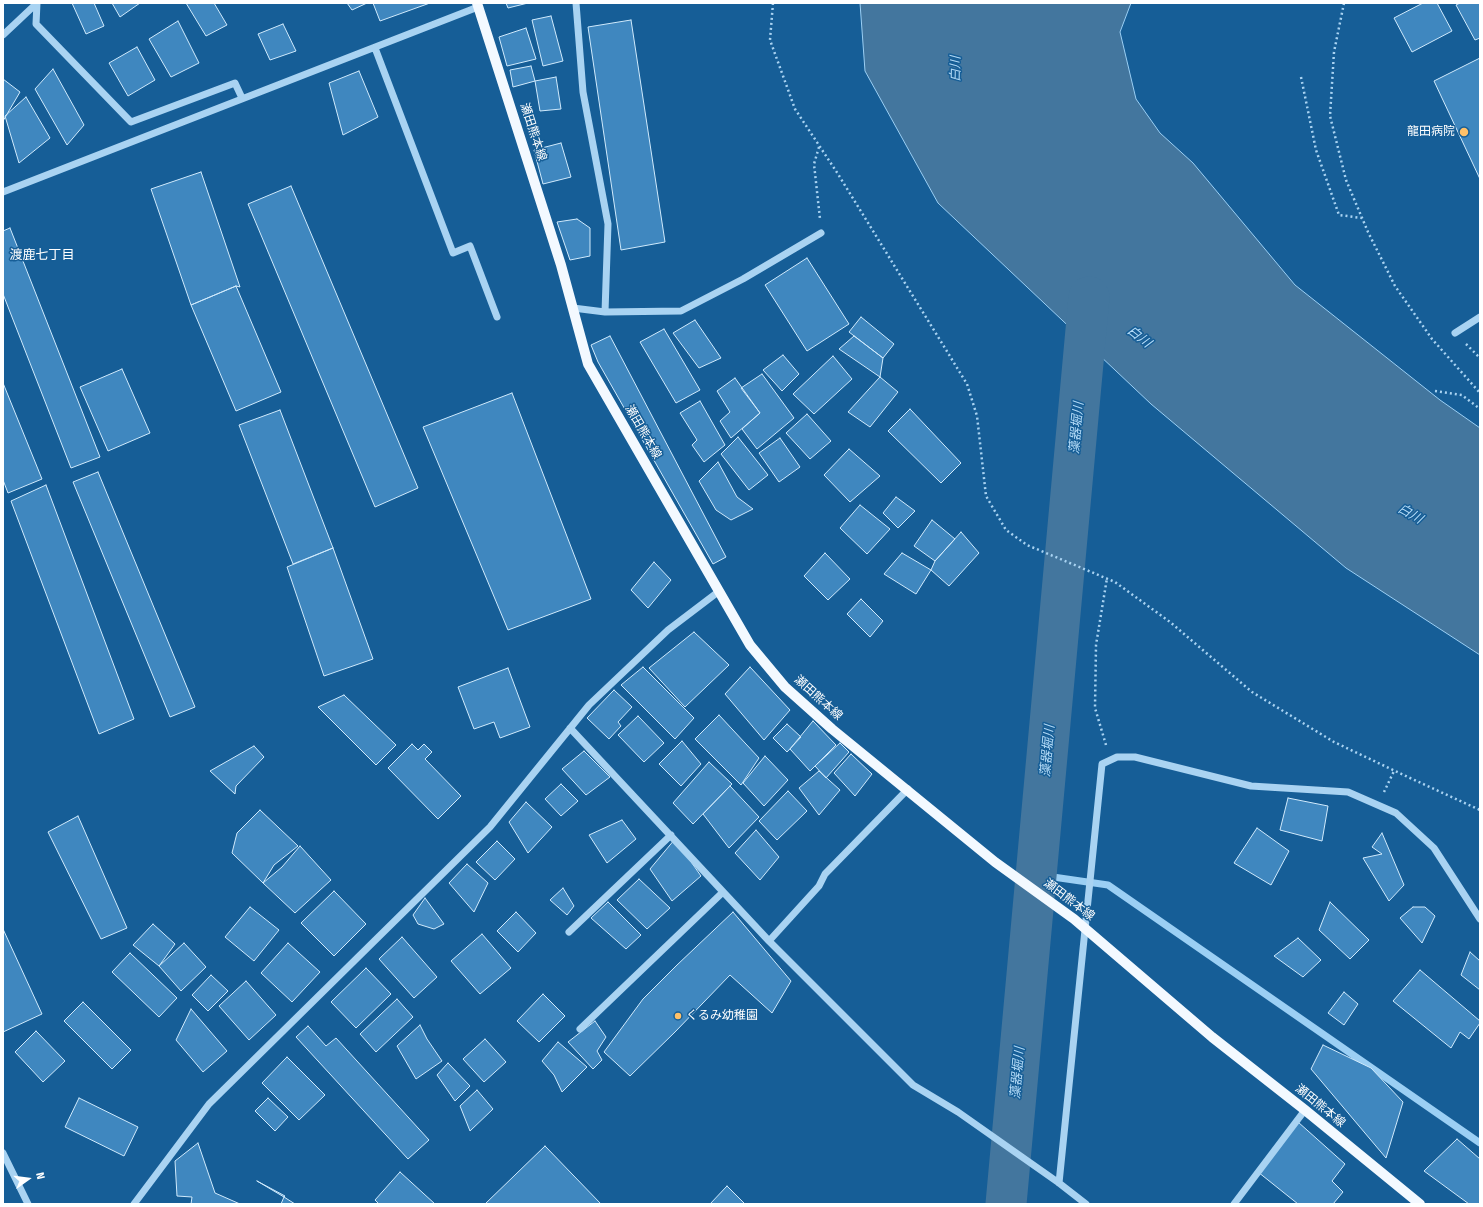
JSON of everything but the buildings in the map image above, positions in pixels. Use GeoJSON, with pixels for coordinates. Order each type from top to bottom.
{"type":"FeatureCollection","features":[{"type":"Feature","properties":{"kind":"main road","name":"瀬田熊本線"},"geometry":{"type":"LineString","coordinates":[[478,5],[559,257],[588,364],[718,592],[750,645],[785,687],[832,729],[995,862],[1086,928],[1212,1037],[1305,1110],[1420,1204]]}},
{"type":"Feature","properties":{"kind":"street"},"geometry":{"type":"LineString","coordinates":[[3,36],[37,3]]}},
{"type":"Feature","properties":{"kind":"street"},"geometry":{"type":"LineString","coordinates":[[37,3],[36,24],[131,122],[235,82],[242,98]]}},
{"type":"Feature","properties":{"kind":"street"},"geometry":{"type":"LineString","coordinates":[[576,3],[584,92],[608,224],[605,312]]}},
{"type":"Feature","properties":{"kind":"street"},"geometry":{"type":"LineString","coordinates":[[3,192],[242,98],[375,48],[478,5]]}},
{"type":"Feature","properties":{"kind":"street"},"geometry":{"type":"LineString","coordinates":[[375,48],[453,252],[470,246],[497,317]]}},
{"type":"Feature","properties":{"kind":"street"},"geometry":{"type":"LineString","coordinates":[[573,308],[605,312],[681,311],[743,279],[821,234]]}},
{"type":"Feature","properties":{"kind":"street"},"geometry":{"type":"LineString","coordinates":[[1455,333],[1480,317]]}},
{"type":"Feature","properties":{"kind":"street"},"geometry":{"type":"LineString","coordinates":[[134,1204],[209,1104],[490,827],[595,699],[668,630],[718,592]]}},
{"type":"Feature","properties":{"kind":"street"},"geometry":{"type":"LineString","coordinates":[[570,728],[769,941],[913,1086],[958,1112],[1059,1183],[1086,1204]]}},
{"type":"Feature","properties":{"kind":"street"},"geometry":{"type":"LineString","coordinates":[[1059,1183],[1102,764],[1117,757],[1135,757],[1251,786],[1348,792],[1396,813],[1434,848],[1480,919]]}},
{"type":"Feature","properties":{"kind":"street"},"geometry":{"type":"LineString","coordinates":[[769,941],[819,886],[825,874],[908,790]]}},
{"type":"Feature","properties":{"kind":"street"},"geometry":{"type":"LineString","coordinates":[[569,932],[671,835]]}},
{"type":"Feature","properties":{"kind":"street"},"geometry":{"type":"LineString","coordinates":[[580,1029],[724,892]]}},
{"type":"Feature","properties":{"kind":"street"},"geometry":{"type":"LineString","coordinates":[[1234,1204],[1305,1110]]}},
{"type":"Feature","properties":{"kind":"street"},"geometry":{"type":"LineString","coordinates":[[3,1153],[28,1204]]}},
{"type":"Feature","properties":{"kind":"path"},"geometry":{"type":"LineString","coordinates":[[773,3],[770,40],[795,110],[838,174],[967,384],[977,416],[986,496],[1006,530],[1027,544],[1115,582],[1170,622],[1252,692],[1334,742],[1480,810]]}},
{"type":"Feature","properties":{"kind":"path"},"geometry":{"type":"LineString","coordinates":[[1344,3],[1334,52],[1330,116],[1346,180],[1395,286],[1432,339],[1480,393]]}},
{"type":"Feature","properties":{"kind":"path"},"geometry":{"type":"LineString","coordinates":[[1301,77],[1316,150],[1339,215],[1363,218]]}},
{"type":"Feature","properties":{"kind":"path"},"geometry":{"type":"LineString","coordinates":[[819,147],[814,164],[821,234]]}},
{"type":"Feature","properties":{"kind":"path"},"geometry":{"type":"LineString","coordinates":[[1455,333],[1480,358]]}},
{"type":"Feature","properties":{"kind":"path"},"geometry":{"type":"LineString","coordinates":[[1435,391],[1462,396],[1480,409]]}},
{"type":"Feature","properties":{"kind":"path"},"geometry":{"type":"LineString","coordinates":[[1107,578],[1096,646],[1095,708],[1110,760]]}},
{"type":"Feature","properties":{"kind":"path"},"geometry":{"type":"LineString","coordinates":[[1378,805],[1394,771]]}},
{"type":"Feature","properties":{"kind":"water","name":"白川"},"geometry":{"type":"Polygon","coordinates":[[[860,3],[1131,3],[1120,32],[1136,99],[1160,133],[1193,163],[1295,285],[1440,400],[1480,428],[1480,655],[1346,568],[1151,404],[938,203],[865,71],[860,3]]]}},
{"type":"Feature","properties":{"kind":"waterway","name":"藻器堀川"},"geometry":{"type":"LineString","coordinates":[[1006,1204],[1089,297]]}},
{"type":"Feature","properties":{"kind":"waterway"},"geometry":{"type":"LineString","coordinates":[[1053,877],[1108,885],[1480,1143]]}},
{"type":"Feature","properties":{"kind":"place","name":"龍田病院"},"geometry":{"type":"Point","coordinates":[1464,132]}},
{"type":"Feature","properties":{"kind":"place","name":"くるみ幼稚園"},"geometry":{"type":"Point","coordinates":[678,1016]}},
{"type":"Feature","properties":{"kind":"district","name":"渡鹿七丁目"},"geometry":{"type":"Point","coordinates":[42,255]}}]}
